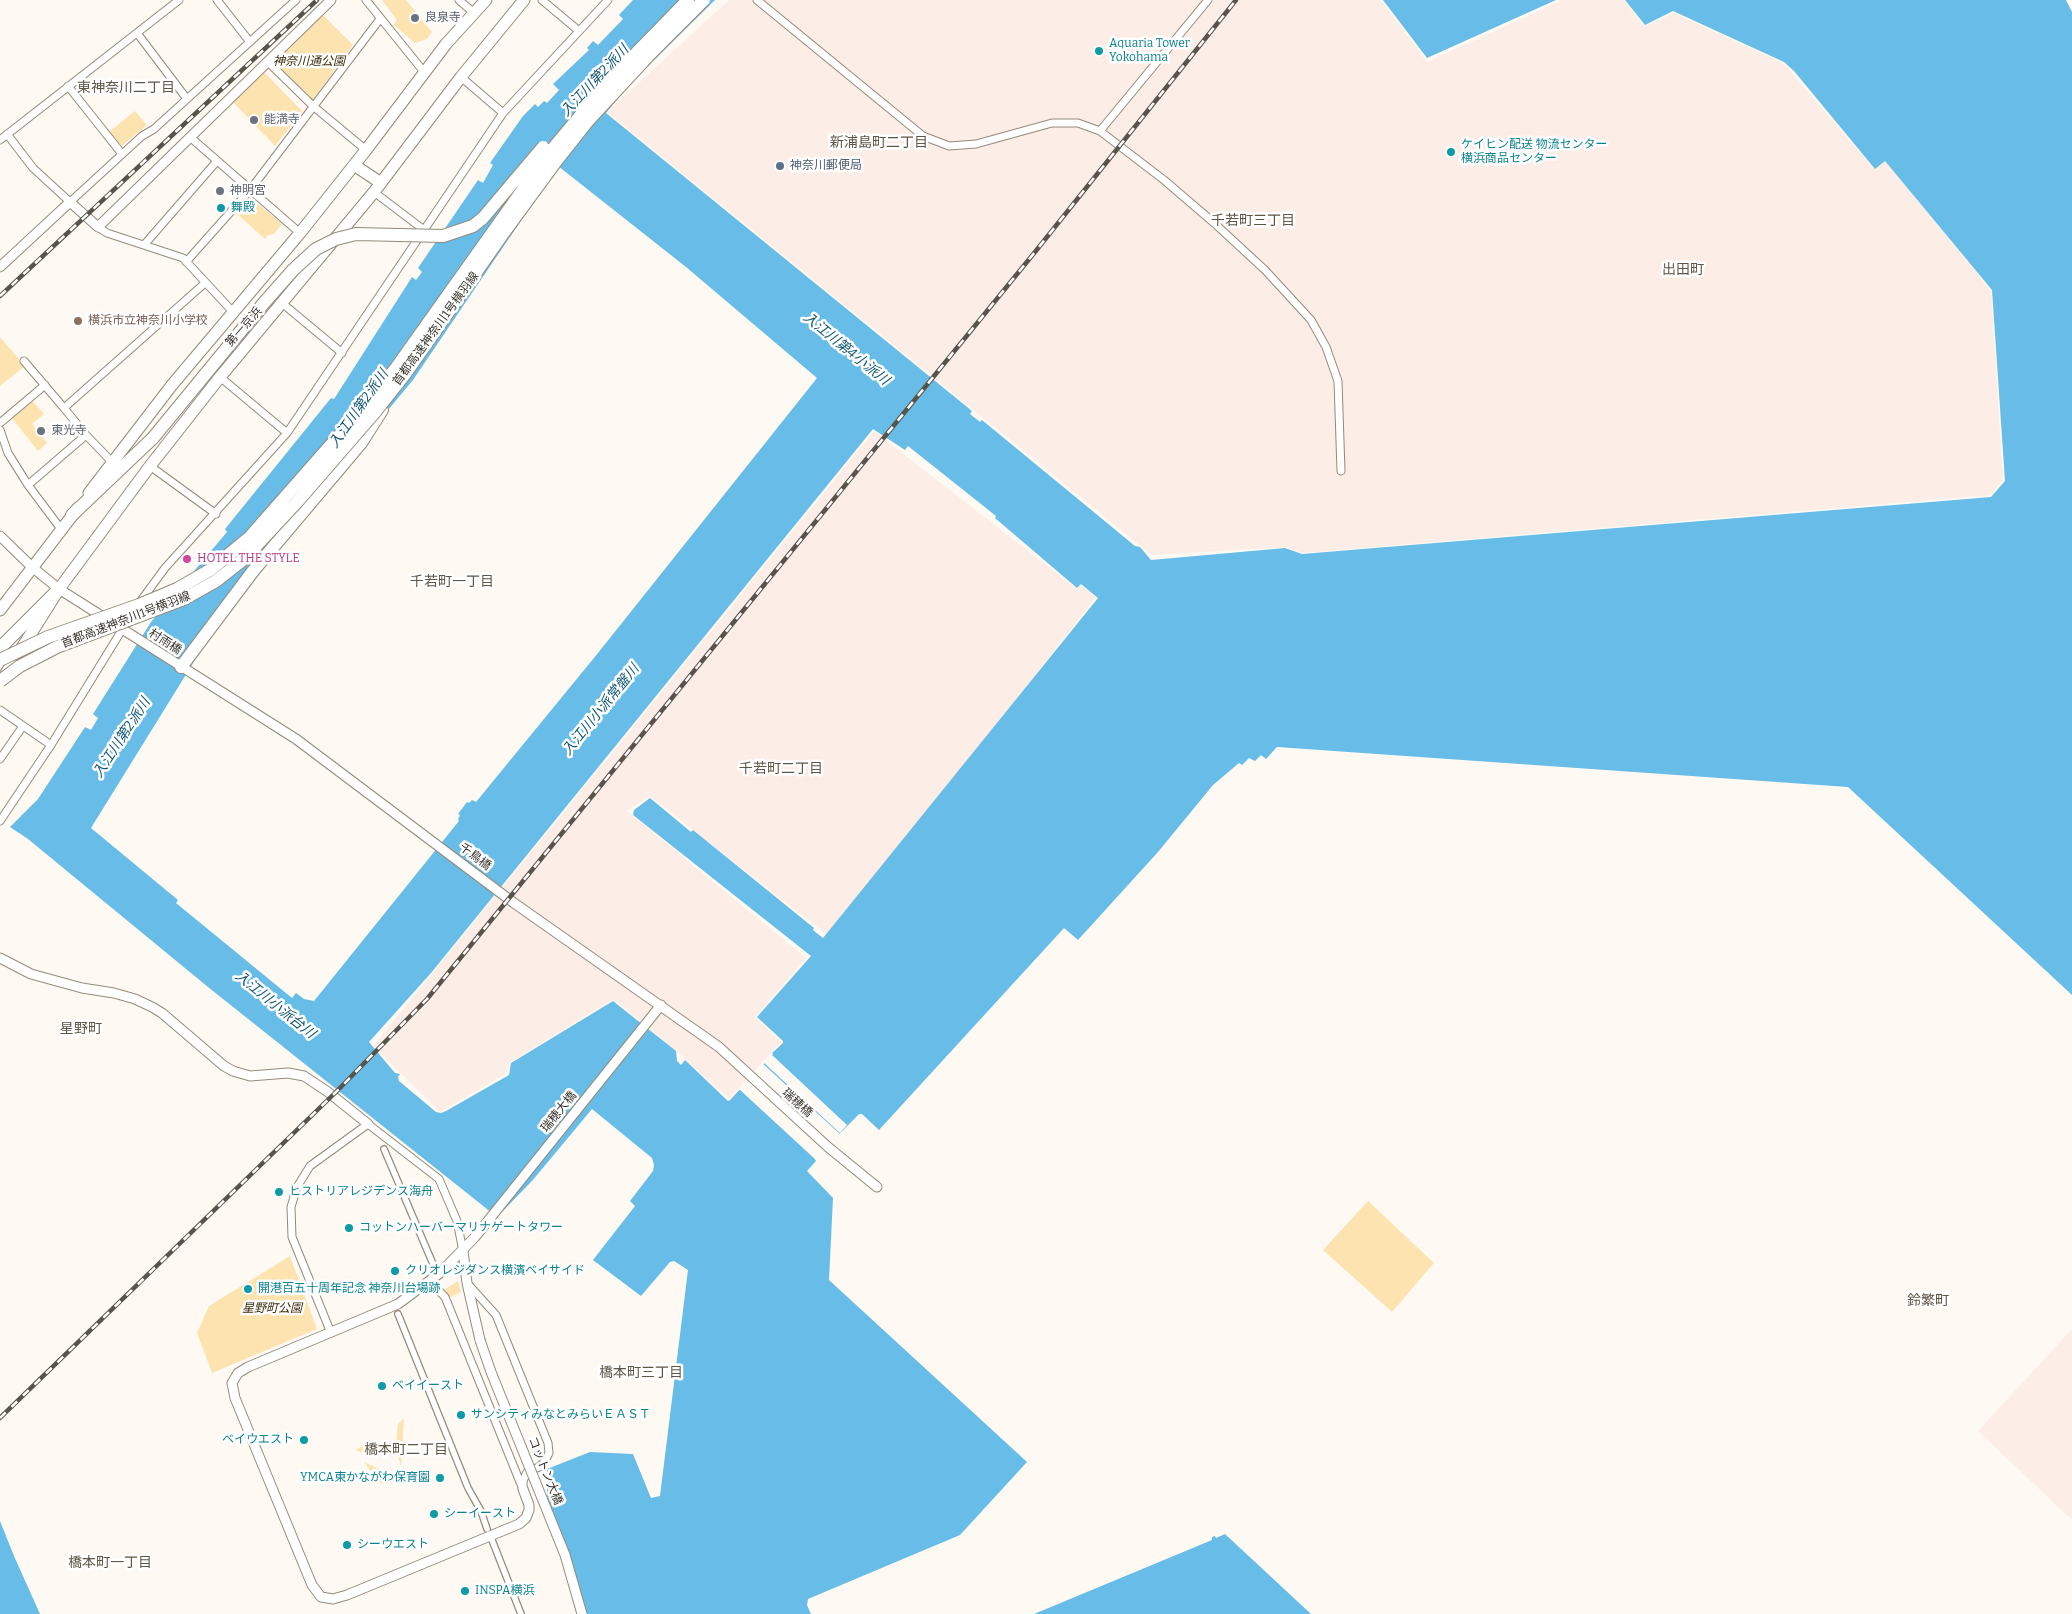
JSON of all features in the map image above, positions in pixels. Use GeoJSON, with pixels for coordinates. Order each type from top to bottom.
{"type":"FeatureCollection","features":[{"type":"Feature","properties":{"kind":"highway","name":"第一京浜"},"geometry":{"type":"LineString","coordinates":[[0,610],[172,385],[300,233],[446,44],[486,0]]}},
{"type":"Feature","properties":{"kind":"highway","name":"第一京浜"},"geometry":{"type":"LineString","coordinates":[[0,682],[59,589],[150,466],[220,377],[377,188],[461,77],[524,0]]}},
{"type":"Feature","properties":{"kind":"highway","name":"首都高速神奈川1号横羽線"},"geometry":{"type":"LineString","coordinates":[[0,660],[48,637],[139,605],[177,589],[210,570],[249,538],[396,368],[549,153],[611,79],[688,0]]}},
{"type":"Feature","properties":{"kind":"highway","name":"首都高速神奈川1号横羽線"},"geometry":{"type":"LineString","coordinates":[[0,682],[20,666],[57,647],[166,607],[200,591],[231,570],[257,546],[375,412],[405,374],[557,160],[619,87],[704,0]]}},
{"type":"Feature","properties":{"kind":"highway"},"geometry":{"type":"LineString","coordinates":[[72,515],[153,438],[263,304],[306,256],[327,242],[356,234],[443,236],[473,226],[483,218],[632,49],[676,12]]}},
{"type":"Feature","properties":{"kind":"highway"},"geometry":{"type":"LineString","coordinates":[[354,165],[377,188]]}},
{"type":"Feature","properties":{"kind":"highway"},"geometry":{"type":"LineString","coordinates":[[180,667],[253,571],[361,443],[405,374]]}},
{"type":"Feature","properties":{"kind":"highway"},"geometry":{"type":"LineString","coordinates":[[0,648],[59,589]]}},
{"type":"Feature","properties":{"kind":"street"},"geometry":{"type":"LineString","coordinates":[[0,140],[179,0]]}},
{"type":"Feature","properties":{"kind":"street"},"geometry":{"type":"LineString","coordinates":[[217,0],[250,42]]}},
{"type":"Feature","properties":{"kind":"street"},"geometry":{"type":"LineString","coordinates":[[2,262],[142,136],[154,129],[296,0]]}},
{"type":"Feature","properties":{"kind":"street"},"geometry":{"type":"LineString","coordinates":[[98,227],[331,0]]}},
{"type":"Feature","properties":{"kind":"street"},"geometry":{"type":"LineString","coordinates":[[366,0],[424,72]]}},
{"type":"Feature","properties":{"kind":"street"},"geometry":{"type":"LineString","coordinates":[[460,0],[474,13]]}},
{"type":"Feature","properties":{"kind":"street"},"geometry":{"type":"LineString","coordinates":[[542,0],[579,31]]}},
{"type":"Feature","properties":{"kind":"street"},"geometry":{"type":"LineString","coordinates":[[0,821],[51,745],[122,629],[165,568],[216,514],[287,433],[502,113],[608,0]]}},
{"type":"Feature","properties":{"kind":"street"},"geometry":{"type":"LineString","coordinates":[[757,0],[923,136],[949,146],[976,144],[1052,123],[1078,122],[1100,131],[1213,222],[1265,270],[1311,320],[1326,347],[1338,381],[1341,471]]}},
{"type":"Feature","properties":{"kind":"street"},"geometry":{"type":"LineString","coordinates":[[1100,131],[1208,0]]}},
{"type":"Feature","properties":{"kind":"street"},"geometry":{"type":"LineString","coordinates":[[186,262],[250,190],[380,19]]}},
{"type":"Feature","properties":{"kind":"street"},"geometry":{"type":"LineString","coordinates":[[137,33],[187,99]]}},
{"type":"Feature","properties":{"kind":"street"},"geometry":{"type":"LineString","coordinates":[[268,62],[313,106],[366,150]]}},
{"type":"Feature","properties":{"kind":"street"},"geometry":{"type":"LineString","coordinates":[[461,77],[502,113]]}},
{"type":"Feature","properties":{"kind":"street"},"geometry":{"type":"LineString","coordinates":[[68,86],[122,154]]}},
{"type":"Feature","properties":{"kind":"street"},"geometry":{"type":"LineString","coordinates":[[7,134],[33,168],[98,227],[107,233],[183,258],[233,312]]}},
{"type":"Feature","properties":{"kind":"street"},"geometry":{"type":"LineString","coordinates":[[190,137],[300,233]]}},
{"type":"Feature","properties":{"kind":"street"},"geometry":{"type":"LineString","coordinates":[[144,245],[218,161]]}},
{"type":"Feature","properties":{"kind":"street"},"geometry":{"type":"LineString","coordinates":[[377,188],[424,230]]}},
{"type":"Feature","properties":{"kind":"street"},"geometry":{"type":"LineString","coordinates":[[64,408],[205,283]]}},
{"type":"Feature","properties":{"kind":"street"},"geometry":{"type":"LineString","coordinates":[[282,303],[342,353]]}},
{"type":"Feature","properties":{"kind":"street"},"geometry":{"type":"LineString","coordinates":[[24,361],[112,463]]}},
{"type":"Feature","properties":{"kind":"street"},"geometry":{"type":"LineString","coordinates":[[220,377],[287,433]]}},
{"type":"Feature","properties":{"kind":"street"},"geometry":{"type":"LineString","coordinates":[[0,423],[44,385]]}},
{"type":"Feature","properties":{"kind":"street"},"geometry":{"type":"LineString","coordinates":[[0,430],[8,453],[28,485],[61,529]]}},
{"type":"Feature","properties":{"kind":"street"},"geometry":{"type":"LineString","coordinates":[[28,485],[86,435]]}},
{"type":"Feature","properties":{"kind":"street"},"geometry":{"type":"LineString","coordinates":[[150,466],[216,514]]}},
{"type":"Feature","properties":{"kind":"street","name":"村雨橋"},"geometry":{"type":"LineString","coordinates":[[0,536],[32,567],[59,589],[296,739],[438,844]]}},
{"type":"Feature","properties":{"kind":"street"},"geometry":{"type":"LineString","coordinates":[[0,710],[51,745]]}},
{"type":"Feature","properties":{"kind":"street"},"geometry":{"type":"LineString","coordinates":[[0,759],[23,726]]}},
{"type":"Feature","properties":{"kind":"street","name":"千鳥橋"},"geometry":{"type":"LineString","coordinates":[[438,844],[552,930],[661,1005]]}},
{"type":"Feature","properties":{"kind":"street"},"geometry":{"type":"LineString","coordinates":[[0,958],[31,974],[134,999],[162,1013],[224,1066],[238,1074],[250,1076],[288,1073],[304,1076],[328,1092],[439,1179],[457,1221],[463,1251]]}},
{"type":"Feature","properties":{"kind":"street","name":"瑞穂大橋"},"geometry":{"type":"LineString","coordinates":[[523,1489],[529,1510],[526,1518],[519,1524],[347,1595],[333,1599],[319,1596],[312,1585],[235,1398],[232,1386],[236,1375],[244,1369],[398,1304],[422,1288],[463,1251],[661,1005]]}},
{"type":"Feature","properties":{"kind":"street","name":"瑞穂橋"},"geometry":{"type":"LineString","coordinates":[[661,1005],[719,1047],[828,1147],[877,1187]]}},
{"type":"Feature","properties":{"kind":"street"},"geometry":{"type":"LineString","coordinates":[[331,1333],[292,1238],[291,1207],[300,1180],[310,1166],[368,1124]]}},
{"type":"Feature","properties":{"kind":"street"},"geometry":{"type":"LineString","coordinates":[[384,1149],[433,1264]]}},
{"type":"Feature","properties":{"kind":"street","name":"コットン大橋"},"geometry":{"type":"LineString","coordinates":[[463,1251],[467,1283],[480,1340],[491,1372],[565,1555],[582,1614]]}},
{"type":"Feature","properties":{"kind":"street"},"geometry":{"type":"LineString","coordinates":[[467,1283],[496,1315],[548,1443],[549,1453],[545,1461],[539,1467],[527,1472],[523,1481],[523,1489]]}},
{"type":"Feature","properties":{"kind":"street"},"geometry":{"type":"LineString","coordinates":[[422,1288],[438,1290],[444,1297],[523,1489]]}},
{"type":"Feature","properties":{"kind":"street"},"geometry":{"type":"LineString","coordinates":[[398,1314],[468,1488],[478,1506],[487,1529]]}},
{"type":"Feature","properties":{"kind":"street"},"geometry":{"type":"LineString","coordinates":[[512,1464],[527,1472]]}},
{"type":"Feature","properties":{"kind":"street"},"geometry":{"type":"LineString","coordinates":[[492,1540],[521,1614]]}},
{"type":"Feature","properties":{"kind":"shaded area"},"geometry":{"type":"Polygon","coordinates":[[[729,0],[1381,0],[1427,62],[1562,0],[1623,0],[1644,26],[1674,13],[1783,63],[1874,169],[1885,161],[1991,291],[2003,480],[1991,495],[1302,553],[1285,547],[1152,555],[607,112],[729,0]]]}},
{"type":"Feature","properties":{"kind":"shaded area"},"geometry":{"type":"Polygon","coordinates":[[[874,431],[1077,589],[1080,585],[1096,597],[974,753],[826,934],[650,796],[627,811],[806,958],[755,1017],[781,1042],[729,1099],[681,1055],[613,999],[509,1063],[507,1073],[440,1112],[373,1046],[874,431]]]}},
{"type":"Feature","properties":{"kind":"shaded area"},"geometry":{"type":"Polygon","coordinates":[[[2072,1329],[2072,1520],[1978,1431],[2072,1329]]]}},
{"type":"Feature","properties":{"kind":"green space"},"geometry":{"type":"Polygon","coordinates":[[[382,0],[406,0],[432,32],[427,39],[415,43],[394,25],[397,20],[382,0]]]}},
{"type":"Feature","properties":{"kind":"green space","name":"神奈川通公園"},"geometry":{"type":"Polygon","coordinates":[[[321,13],[353,45],[312,101],[275,65],[275,60],[321,13]]]}},
{"type":"Feature","properties":{"kind":"green space"},"geometry":{"type":"Polygon","coordinates":[[[263,71],[302,111],[275,146],[232,101],[263,71]]]}},
{"type":"Feature","properties":{"kind":"green space"},"geometry":{"type":"Polygon","coordinates":[[[135,111],[147,125],[122,146],[109,132],[135,111]]]}},
{"type":"Feature","properties":{"kind":"green space"},"geometry":{"type":"Polygon","coordinates":[[[250,197],[282,224],[274,234],[268,235],[265,239],[236,213],[250,197]]]}},
{"type":"Feature","properties":{"kind":"green space"},"geometry":{"type":"Polygon","coordinates":[[[0,337],[25,366],[0,386],[0,337]]]}},
{"type":"Feature","properties":{"kind":"green space"},"geometry":{"type":"Polygon","coordinates":[[[31,399],[44,414],[32,424],[47,443],[38,451],[11,417],[31,399]]]}},
{"type":"Feature","properties":{"kind":"green space"},"geometry":{"type":"Polygon","coordinates":[[[1368,1201],[1434,1263],[1392,1312],[1323,1250],[1368,1201]]]}},
{"type":"Feature","properties":{"kind":"green space","name":"星野町公園"},"geometry":{"type":"Polygon","coordinates":[[[290,1256],[317,1329],[212,1373],[197,1333],[209,1306],[290,1256]]]}},
{"type":"Feature","properties":{"kind":"green space"},"geometry":{"type":"Polygon","coordinates":[[[458,1281],[461,1292],[449,1298],[444,1290],[458,1281]]]}},
{"type":"Feature","properties":{"kind":"green space"},"geometry":{"type":"Polygon","coordinates":[[[404,1418],[401,1466],[396,1449],[398,1424],[404,1418]]]}},
{"type":"Feature","properties":{"kind":"green space"},"geometry":{"type":"Polygon","coordinates":[[[376,1443],[365,1454],[356,1450],[365,1444],[376,1443]]]}},
{"type":"Feature","properties":{"kind":"green space"},"geometry":{"type":"Polygon","coordinates":[[[364,1462],[391,1475],[381,1484],[364,1462]]]}},
{"type":"Feature","properties":{"kind":"water"},"geometry":{"type":"Polygon","coordinates":[[[633,0],[715,0],[630,84],[606,113],[972,411],[970,414],[980,422],[982,420],[1135,546],[1140,547],[1151,560],[1285,548],[1302,554],[1991,497],[2005,481],[1992,290],[1885,161],[1875,169],[1794,71],[1784,62],[1673,11],[1645,25],[1625,0],[2066,0],[2072,12],[2072,995],[1848,787],[1277,747],[1266,759],[1261,755],[1255,761],[1249,758],[1242,765],[1239,763],[1213,785],[1158,852],[1078,940],[1064,928],[879,1130],[862,1114],[859,1114],[815,1159],[816,1161],[807,1171],[833,1198],[829,1280],[1027,1462],[960,1535],[808,1599],[807,1605],[811,1614],[578,1614],[547,1502],[547,1469],[590,1452],[633,1454],[651,1498],[660,1496],[688,1270],[674,1261],[670,1262],[641,1296],[593,1260],[635,1206],[630,1201],[653,1171],[652,1158],[592,1109],[532,1181],[497,1217],[208,987],[28,839],[10,827],[38,799],[85,727],[91,730],[98,718],[93,714],[151,622],[227,532],[225,529],[331,398],[334,399],[412,277],[416,280],[422,272],[418,268],[478,180],[483,183],[493,165],[490,163],[523,116],[535,104],[538,107],[544,101],[547,103],[559,90],[553,84],[589,50],[587,48],[593,41],[598,45],[623,19],[619,15],[633,0]],[[558,166],[413,380],[368,434],[203,647],[91,828],[178,900],[176,903],[292,998],[296,993],[304,999],[314,1001],[459,821],[460,815],[458,814],[467,802],[469,803],[472,800],[476,802],[598,653],[817,378],[686,267],[558,166]],[[873,429],[431,973],[369,1042],[395,1073],[400,1074],[398,1077],[399,1081],[436,1112],[446,1111],[509,1075],[511,1063],[613,1001],[676,1051],[677,1061],[681,1065],[685,1060],[728,1101],[730,1100],[783,1043],[757,1017],[811,956],[633,815],[634,810],[650,798],[691,832],[693,830],[814,928],[813,930],[823,938],[1098,598],[1081,584],[1077,588],[995,518],[996,516],[908,446],[905,450],[873,429]]]}},
{"type":"Feature","properties":{"kind":"water"},"geometry":{"type":"Polygon","coordinates":[[[1383,0],[1556,0],[1427,58],[1383,0]]]}},
{"type":"Feature","properties":{"kind":"water"},"geometry":{"type":"Polygon","coordinates":[[[0,1521],[14,1556],[40,1614],[0,1614],[0,1521]]]}},
{"type":"Feature","properties":{"kind":"water"},"geometry":{"type":"Polygon","coordinates":[[[1225,1534],[1311,1614],[1034,1614],[1212,1540],[1212,1537],[1215,1536],[1216,1538],[1225,1534]]]}},
{"type":"Feature","properties":{"kind":"pier"},"geometry":{"type":"Polygon","coordinates":[[[771,1054],[847,1125],[840,1133],[763,1062],[771,1054]]]}},
{"type":"Feature","properties":{"kind":"pier"},"geometry":{"type":"Polygon","coordinates":[[[762,1063],[840,1134],[816,1160],[739,1089],[762,1063]]]}},
{"type":"Feature","properties":{"kind":"railway"},"geometry":{"type":"LineString","coordinates":[[0,296],[317,0]]}},
{"type":"Feature","properties":{"kind":"railway"},"geometry":{"type":"LineString","coordinates":[[0,1418],[336,1092],[427,999],[1035,252],[1236,0]]}},
{"type":"Feature","properties":{"kind":"place","name":"良泉寺"},"geometry":{"type":"Point","coordinates":[415,18]}},
{"type":"Feature","properties":{"kind":"place","name":"Aquaria Tower Yokohama"},"geometry":{"type":"Point","coordinates":[1099,51]}},
{"type":"Feature","properties":{"kind":"place","name":"能満寺"},"geometry":{"type":"Point","coordinates":[254,120]}},
{"type":"Feature","properties":{"kind":"place","name":"ケイヒン配送 物流センター 横浜商品センター"},"geometry":{"type":"Point","coordinates":[1451,152]}},
{"type":"Feature","properties":{"kind":"place","name":"神奈川郵便局"},"geometry":{"type":"Point","coordinates":[780,166]}},
{"type":"Feature","properties":{"kind":"place","name":"神明宮"},"geometry":{"type":"Point","coordinates":[220,191]}},
{"type":"Feature","properties":{"kind":"place","name":"舞殿"},"geometry":{"type":"Point","coordinates":[221,208]}},
{"type":"Feature","properties":{"kind":"place","name":"横浜市立神奈川小学校"},"geometry":{"type":"Point","coordinates":[78,321]}},
{"type":"Feature","properties":{"kind":"place","name":"東光寺"},"geometry":{"type":"Point","coordinates":[41,431]}},
{"type":"Feature","properties":{"kind":"place","name":"HOTEL THE STYLE"},"geometry":{"type":"Point","coordinates":[187,559]}},
{"type":"Feature","properties":{"kind":"place","name":"ヒストリアレジデンス海舟"},"geometry":{"type":"Point","coordinates":[279,1192]}},
{"type":"Feature","properties":{"kind":"place","name":"コットンハーバーマリナゲートタワー"},"geometry":{"type":"Point","coordinates":[349,1228]}},
{"type":"Feature","properties":{"kind":"place","name":"クリオレジダンス横濱ベイサイド"},"geometry":{"type":"Point","coordinates":[395,1271]}},
{"type":"Feature","properties":{"kind":"place","name":"開港百五十周年記念 神奈川台場跡"},"geometry":{"type":"Point","coordinates":[248,1289]}},
{"type":"Feature","properties":{"kind":"place","name":"ベイイースト"},"geometry":{"type":"Point","coordinates":[382,1386]}},
{"type":"Feature","properties":{"kind":"place","name":"サンシティみなとみらいＥＡＳＴ"},"geometry":{"type":"Point","coordinates":[461,1415]}},
{"type":"Feature","properties":{"kind":"place","name":"ベイウエスト"},"geometry":{"type":"Point","coordinates":[304,1440]}},
{"type":"Feature","properties":{"kind":"place","name":"YMCA東かながわ保育園"},"geometry":{"type":"Point","coordinates":[440,1478]}},
{"type":"Feature","properties":{"kind":"place","name":"シーイースト"},"geometry":{"type":"Point","coordinates":[434,1514]}},
{"type":"Feature","properties":{"kind":"place","name":"シーウエスト"},"geometry":{"type":"Point","coordinates":[347,1545]}},
{"type":"Feature","properties":{"kind":"place","name":"INSPA横浜"},"geometry":{"type":"Point","coordinates":[465,1591]}},
{"type":"Feature","properties":{"kind":"district","name":"東神奈川二丁目"},"geometry":{"type":"Point","coordinates":[126,88]}},
{"type":"Feature","properties":{"kind":"district","name":"新浦島町二丁目"},"geometry":{"type":"Point","coordinates":[879,143]}},
{"type":"Feature","properties":{"kind":"district","name":"千若町三丁目"},"geometry":{"type":"Point","coordinates":[1253,221]}},
{"type":"Feature","properties":{"kind":"district","name":"出田町"},"geometry":{"type":"Point","coordinates":[1683,270]}},
{"type":"Feature","properties":{"kind":"district","name":"千若町一丁目"},"geometry":{"type":"Point","coordinates":[452,582]}},
{"type":"Feature","properties":{"kind":"district","name":"千若町二丁目"},"geometry":{"type":"Point","coordinates":[781,769]}},
{"type":"Feature","properties":{"kind":"district","name":"星野町"},"geometry":{"type":"Point","coordinates":[81,1029]}},
{"type":"Feature","properties":{"kind":"district","name":"鈴繁町"},"geometry":{"type":"Point","coordinates":[1928,1301]}},
{"type":"Feature","properties":{"kind":"district","name":"橋本町三丁目"},"geometry":{"type":"Point","coordinates":[641,1373]}},
{"type":"Feature","properties":{"kind":"district","name":"橋本町二丁目"},"geometry":{"type":"Point","coordinates":[406,1450]}},
{"type":"Feature","properties":{"kind":"district","name":"橋本町一丁目"},"geometry":{"type":"Point","coordinates":[110,1563]}},
{"type":"Feature","properties":{"kind":"water label","name":"入江川第2派川"},"geometry":{"type":"Point","coordinates":[595,81]}},
{"type":"Feature","properties":{"kind":"water label","name":"入江川第4小派川"},"geometry":{"type":"Point","coordinates":[846,349]}},
{"type":"Feature","properties":{"kind":"water label","name":"入江川第2派川"},"geometry":{"type":"Point","coordinates":[359,409]}},
{"type":"Feature","properties":{"kind":"water label","name":"入江川小派常盤川"},"geometry":{"type":"Point","coordinates":[601,710]}},
{"type":"Feature","properties":{"kind":"water label","name":"入江川第2派川"},"geometry":{"type":"Point","coordinates":[122,738]}},
{"type":"Feature","properties":{"kind":"water label","name":"入江川小派台川"},"geometry":{"type":"Point","coordinates":[275,1005]}}]}
